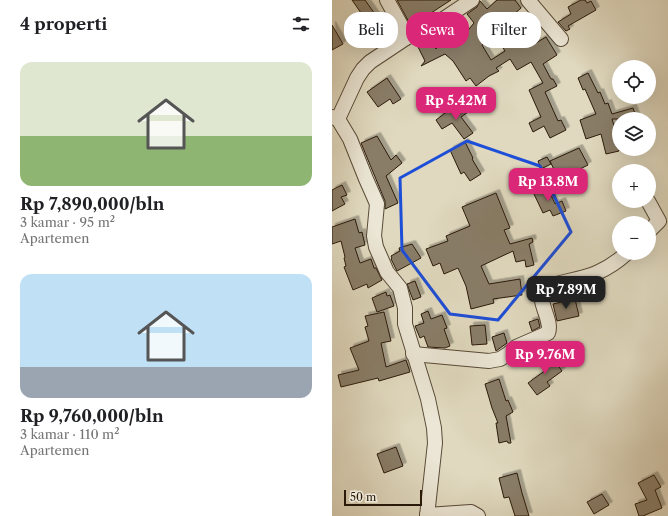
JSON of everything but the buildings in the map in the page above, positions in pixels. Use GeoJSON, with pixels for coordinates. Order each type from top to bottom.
{"type":"FeatureCollection","features":[{"type":"Feature","properties":{"kind":"street"},"geometry":{"type":"LineString","coordinates":[[387,0],[402,27],[406,38],[370,62],[363,69],[335,118],[350,139],[377,204],[374,236],[376,247],[387,272],[400,288],[405,308],[405,324],[428,399],[434,428],[435,443],[427,515],[471,512],[478,516]]}},
{"type":"Feature","properties":{"kind":"street"},"geometry":{"type":"LineString","coordinates":[[454,12],[472,0]]}},
{"type":"Feature","properties":{"kind":"street"},"geometry":{"type":"LineString","coordinates":[[528,0],[561,39]]}},
{"type":"Feature","properties":{"kind":"street"},"geometry":{"type":"LineString","coordinates":[[654,208],[663,219]]}},
{"type":"Feature","properties":{"kind":"street"},"geometry":{"type":"LineString","coordinates":[[413,354],[482,360],[500,359],[516,347],[548,333],[549,327],[542,298],[543,291],[548,286],[595,274],[609,267],[618,260]]}},
{"type":"Feature","properties":{"kind":"highlighted area"},"geometry":{"type":"Polygon","coordinates":[[[467,141],[540,166],[571,232],[498,320],[450,314],[402,250],[400,178],[467,141]]]}}]}
